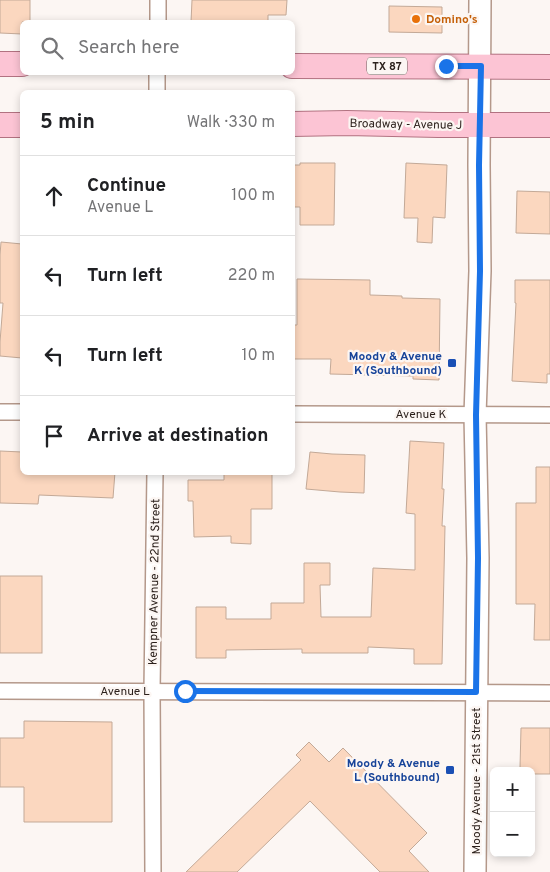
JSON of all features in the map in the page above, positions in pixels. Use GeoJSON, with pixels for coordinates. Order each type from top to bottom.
{"type":"FeatureCollection","features":[{"type":"Feature","properties":{"kind":"main road","name":"Moody Avenue - 21st Street"},"geometry":{"type":"LineString","coordinates":[[475,872],[478,558],[476,415],[480,271],[480,0]]}},
{"type":"Feature","properties":{"kind":"main road"},"geometry":{"type":"LineString","coordinates":[[0,64],[20,64]]}},
{"type":"Feature","properties":{"kind":"main road","name":"TX 87"},"geometry":{"type":"LineString","coordinates":[[295,66],[550,67]]}},
{"type":"Feature","properties":{"kind":"main road","name":"Broadway - Avenue J"},"geometry":{"type":"LineString","coordinates":[[295,124],[550,126]]}},
{"type":"Feature","properties":{"kind":"main road"},"geometry":{"type":"LineString","coordinates":[[0,125],[20,125]]}},
{"type":"Feature","properties":{"kind":"street"},"geometry":{"type":"LineString","coordinates":[[158,0],[158,20]]}},
{"type":"Feature","properties":{"kind":"street"},"geometry":{"type":"LineString","coordinates":[[157,75],[157,90]]}},
{"type":"Feature","properties":{"kind":"street"},"geometry":{"type":"LineString","coordinates":[[0,412],[20,412]]}},
{"type":"Feature","properties":{"kind":"street","name":"Avenue K"},"geometry":{"type":"LineString","coordinates":[[295,414],[550,415]]}},
{"type":"Feature","properties":{"kind":"street","name":"Kempner Avenue - 22nd Street"},"geometry":{"type":"LineString","coordinates":[[153,872],[152,691],[155,475]]}},
{"type":"Feature","properties":{"kind":"street","name":"Avenue L"},"geometry":{"type":"LineString","coordinates":[[0,691],[550,693]]}},
{"type":"Feature","properties":{"kind":"building"},"geometry":{"type":"Polygon","coordinates":[[[0,0],[30,0],[30,20],[20,20],[20,34],[0,33],[0,0]]]}},
{"type":"Feature","properties":{"kind":"building"},"geometry":{"type":"Polygon","coordinates":[[[192,0],[287,0],[286,15],[268,15],[268,20],[191,20],[192,0]]]}},
{"type":"Feature","properties":{"kind":"building","name":"Domino's"},"geometry":{"type":"Polygon","coordinates":[[[389,6],[442,7],[442,33],[389,32],[389,6]]]}},
{"type":"Feature","properties":{"kind":"building"},"geometry":{"type":"Polygon","coordinates":[[[300,163],[335,163],[334,225],[300,225],[300,207],[295,207],[295,165],[300,165],[300,163]]]}},
{"type":"Feature","properties":{"kind":"building"},"geometry":{"type":"Polygon","coordinates":[[[406,163],[447,165],[445,218],[433,217],[432,243],[417,242],[418,218],[404,218],[406,163]]]}},
{"type":"Feature","properties":{"kind":"building"},"geometry":{"type":"Polygon","coordinates":[[[517,191],[550,192],[550,234],[516,233],[517,191]]]}},
{"type":"Feature","properties":{"kind":"building"},"geometry":{"type":"Polygon","coordinates":[[[1,242],[20,244],[20,358],[0,356],[3,303],[0,303],[1,242]]]}},
{"type":"Feature","properties":{"kind":"building"},"geometry":{"type":"Polygon","coordinates":[[[297,279],[370,280],[370,295],[440,299],[439,380],[413,379],[413,376],[330,374],[331,359],[295,359],[295,325],[297,325],[297,279]]]}},
{"type":"Feature","properties":{"kind":"building"},"geometry":{"type":"Polygon","coordinates":[[[515,280],[550,280],[550,374],[547,374],[547,383],[512,381],[516,303],[515,280]]]}},
{"type":"Feature","properties":{"kind":"building"},"geometry":{"type":"Polygon","coordinates":[[[410,441],[444,443],[442,526],[445,526],[442,664],[414,664],[414,649],[368,647],[368,653],[302,653],[302,649],[226,650],[226,658],[196,658],[196,607],[226,607],[226,619],[271,619],[271,603],[304,603],[304,563],[330,563],[330,585],[320,585],[321,617],[371,617],[373,568],[415,570],[415,514],[406,513],[410,441]]]}},
{"type":"Feature","properties":{"kind":"building"},"geometry":{"type":"Polygon","coordinates":[[[0,451],[20,452],[20,475],[115,475],[113,498],[39,495],[38,504],[0,503],[0,451]]]}},
{"type":"Feature","properties":{"kind":"building"},"geometry":{"type":"Polygon","coordinates":[[[310,452],[365,455],[364,493],[306,489],[310,452]]]}},
{"type":"Feature","properties":{"kind":"building"},"geometry":{"type":"Polygon","coordinates":[[[536,467],[550,467],[550,640],[534,640],[535,604],[516,604],[516,503],[536,503],[536,467]]]}},
{"type":"Feature","properties":{"kind":"building"},"geometry":{"type":"Polygon","coordinates":[[[224,475],[272,475],[272,509],[251,509],[251,544],[231,543],[231,536],[194,537],[193,501],[188,501],[188,480],[224,480],[224,475]]]}},
{"type":"Feature","properties":{"kind":"building"},"geometry":{"type":"Polygon","coordinates":[[[0,576],[42,576],[42,653],[0,653],[0,576]]]}},
{"type":"Feature","properties":{"kind":"building"},"geometry":{"type":"Polygon","coordinates":[[[24,721],[112,722],[112,822],[24,822],[24,787],[0,787],[0,738],[24,738],[24,721]]]}},
{"type":"Feature","properties":{"kind":"building"},"geometry":{"type":"Polygon","coordinates":[[[521,728],[550,728],[550,774],[535,774],[535,767],[520,767],[521,728]]]}},
{"type":"Feature","properties":{"kind":"building"},"geometry":{"type":"Polygon","coordinates":[[[309,742],[329,762],[343,748],[427,833],[409,851],[429,872],[380,872],[310,801],[237,872],[186,872],[301,760],[296,755],[309,742]]]}},
{"type":"Feature","properties":{"kind":"place","name":"Domino's"},"geometry":{"type":"Point","coordinates":[416,19]}},
{"type":"Feature","properties":{"kind":"place","name":"Moody & Avenue K (Southbound)"},"geometry":{"type":"Point","coordinates":[452,363]}},
{"type":"Feature","properties":{"kind":"place","name":"Moody & Avenue L (Southbound)"},"geometry":{"type":"Point","coordinates":[450,770]}},
{"type":"Feature","properties":{"kind":"route"},"geometry":{"type":"LineString","coordinates":[[185,691],[476,692],[478,558],[476,415],[480,271],[479,165],[481,66],[446,66]]}}]}
